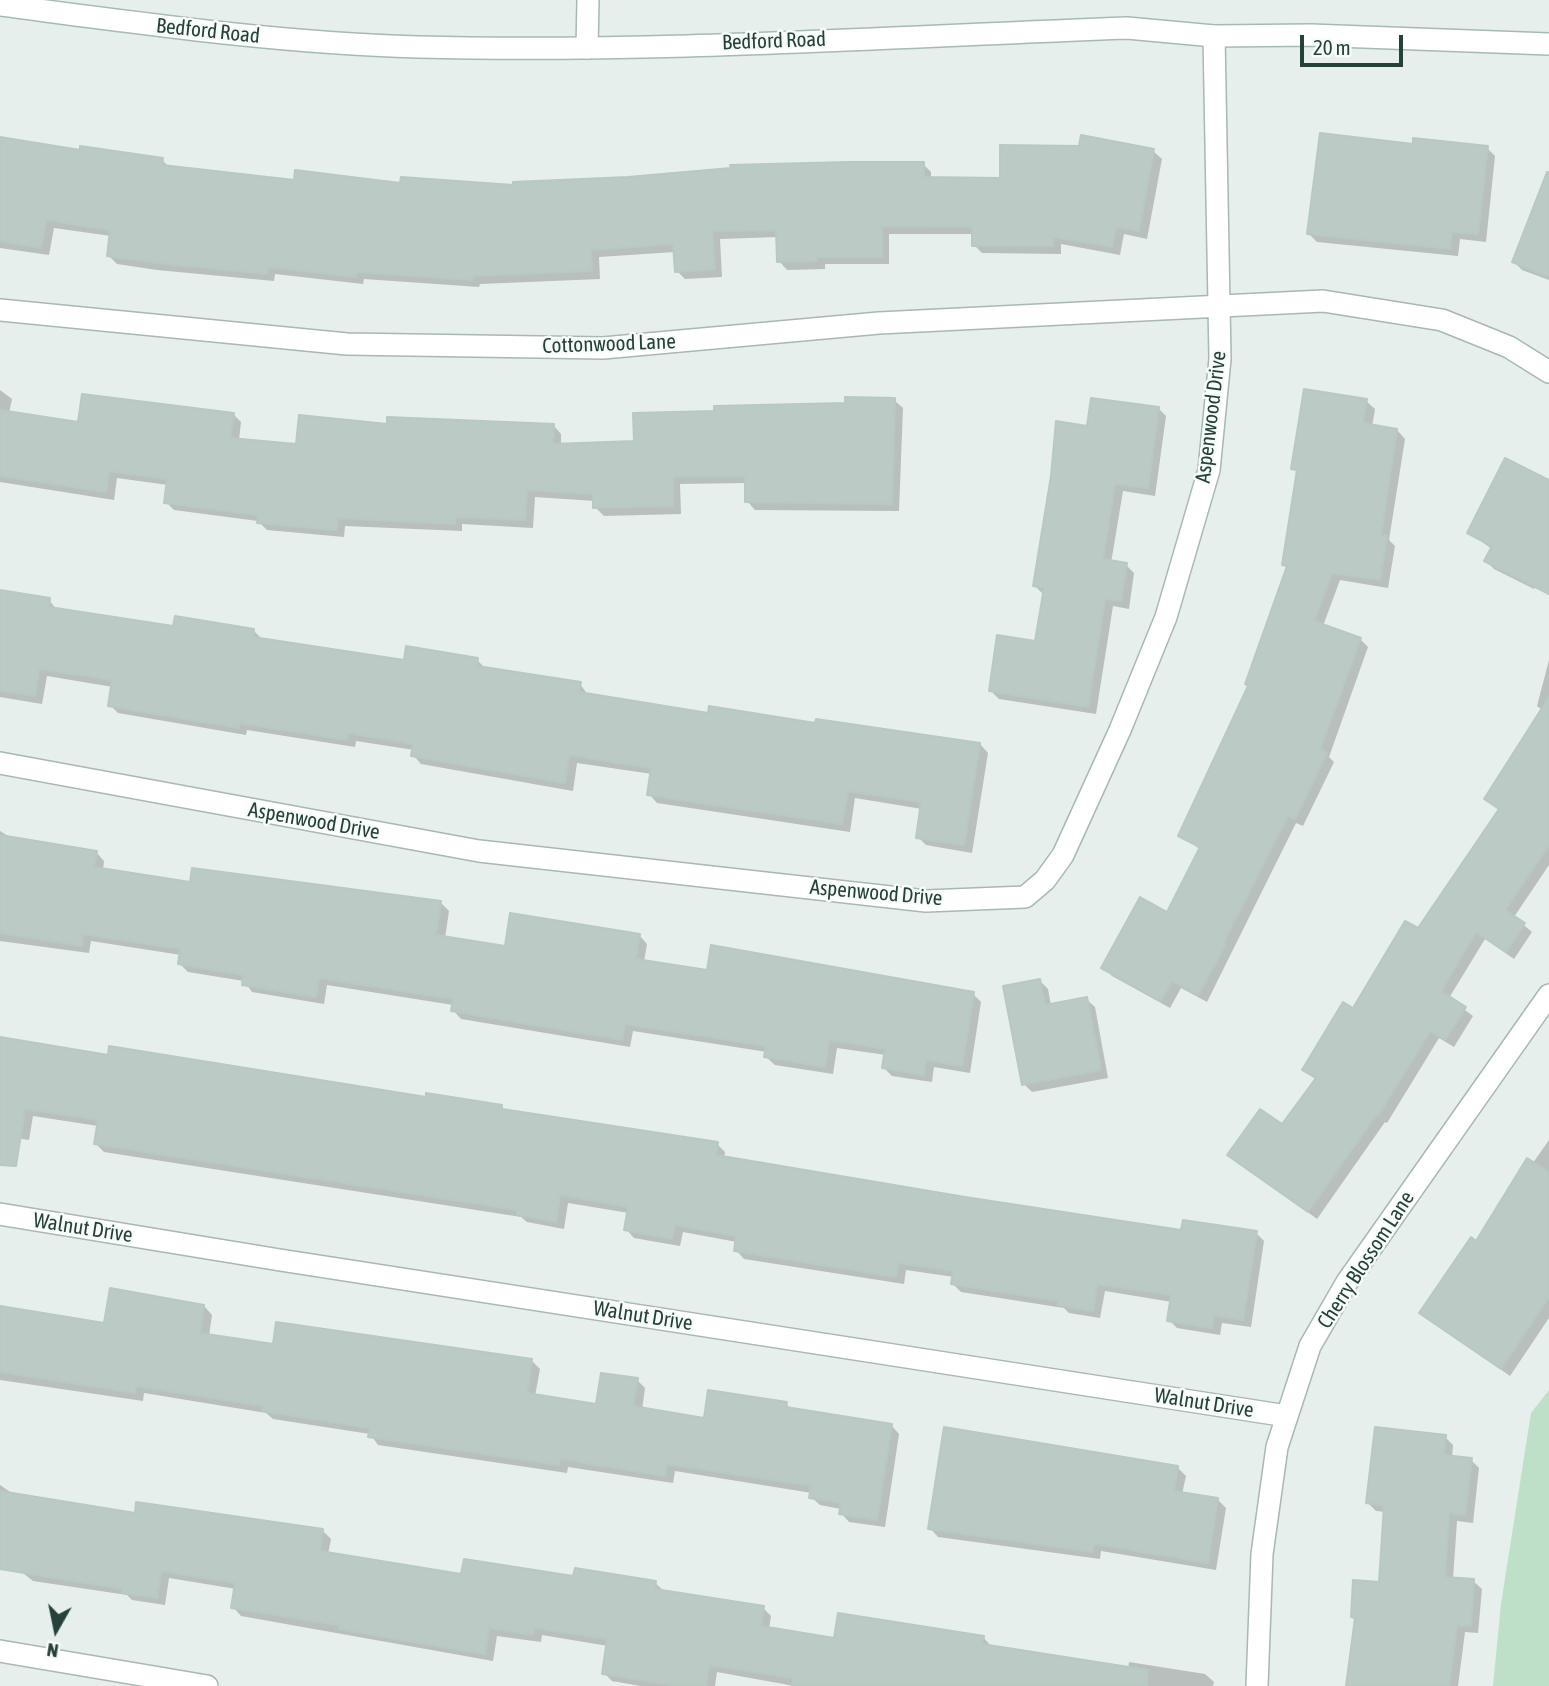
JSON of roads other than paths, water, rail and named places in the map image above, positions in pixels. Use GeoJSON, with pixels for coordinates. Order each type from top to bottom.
{"type":"FeatureCollection","features":[{"type":"Feature","properties":{"kind":"street"},"geometry":{"type":"LineString","coordinates":[[587,48],[588,0]]}},
{"type":"Feature","properties":{"kind":"street","name":"Bedford Road"},"geometry":{"type":"LineString","coordinates":[[0,5],[244,36],[416,47],[587,48],[1127,28],[1214,36],[1311,35],[1549,44]]}},
{"type":"Feature","properties":{"kind":"street","name":"Aspenwood Drive"},"geometry":{"type":"LineString","coordinates":[[0,763],[480,851],[926,901],[1026,897],[1045,880],[1063,855],[1120,730],[1166,617],[1209,470],[1220,359],[1214,36]]}},
{"type":"Feature","properties":{"kind":"street"},"geometry":{"type":"LineString","coordinates":[[1219,306],[1324,301],[1442,320],[1508,347],[1549,372]]}},
{"type":"Feature","properties":{"kind":"street","name":"Cottonwood Lane"},"geometry":{"type":"LineString","coordinates":[[0,310],[347,344],[603,348],[879,323],[1219,306]]}},
{"type":"Feature","properties":{"kind":"street","name":"Cherry Blossom Lane"},"geometry":{"type":"LineString","coordinates":[[1257,1686],[1262,1555],[1277,1447],[1311,1346],[1347,1282],[1549,995]]}},
{"type":"Feature","properties":{"kind":"street","name":"Walnut Drive"},"geometry":{"type":"LineString","coordinates":[[0,1214],[1287,1416]]}},
{"type":"Feature","properties":{"kind":"street"},"geometry":{"type":"LineString","coordinates":[[0,1651],[207,1686]]}}]}
